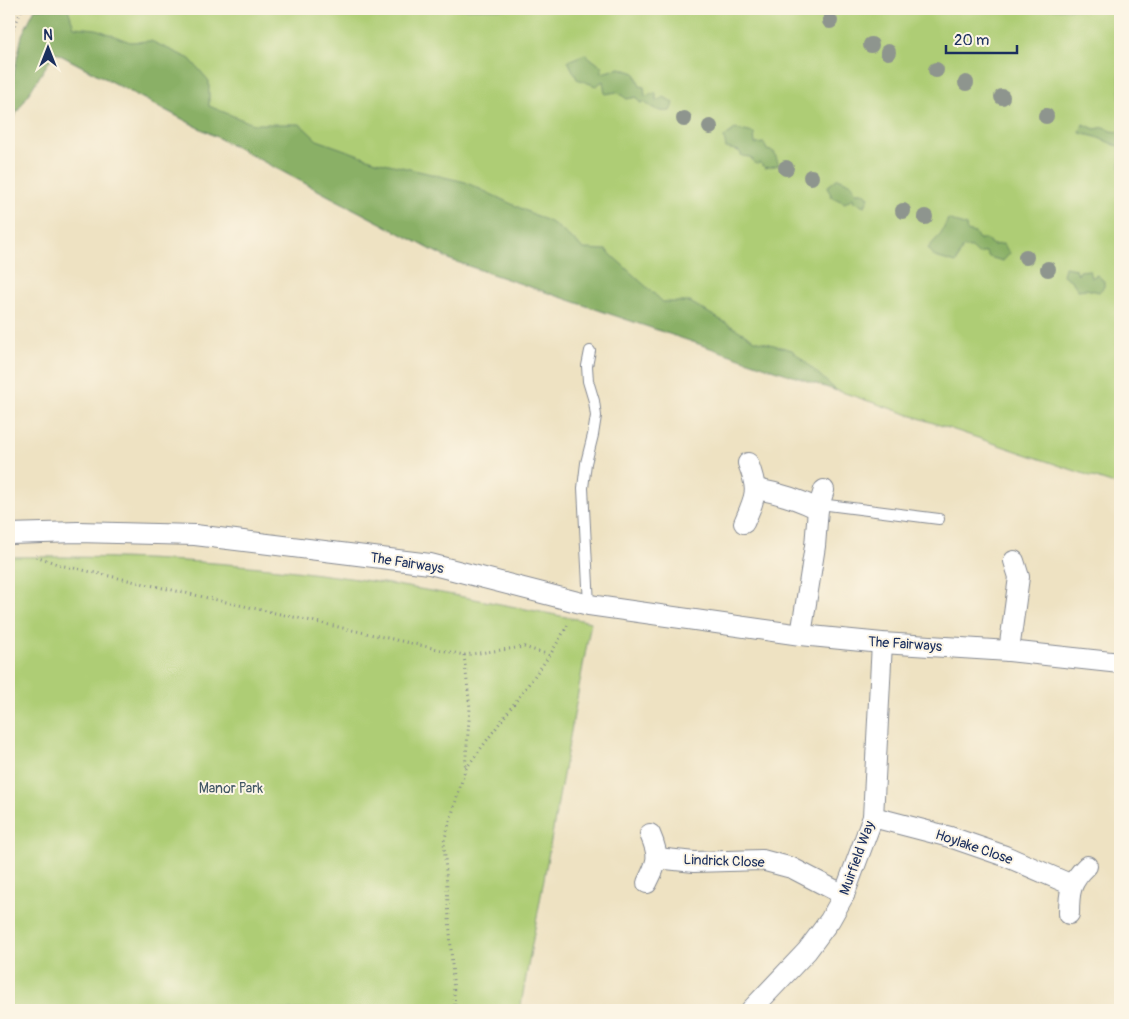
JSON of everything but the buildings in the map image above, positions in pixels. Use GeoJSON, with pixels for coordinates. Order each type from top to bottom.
{"type":"FeatureCollection","features":[{"type":"Feature","properties":{"kind":"street"},"geometry":{"type":"LineString","coordinates":[[744,523],[757,489],[748,463]]}},
{"type":"Feature","properties":{"kind":"street"},"geometry":{"type":"LineString","coordinates":[[757,489],[821,501],[801,636]]}},
{"type":"Feature","properties":{"kind":"street","name":"The Fairways"},"geometry":{"type":"LineString","coordinates":[[9,534],[78,532],[195,534],[430,564],[589,605],[801,636],[1009,651],[1120,663]]}},
{"type":"Feature","properties":{"kind":"street"},"geometry":{"type":"LineString","coordinates":[[1009,651],[1019,577],[1014,561]]}},
{"type":"Feature","properties":{"kind":"street","name":"Muirfield Way"},"geometry":{"type":"LineString","coordinates":[[752,1010],[807,952],[830,920],[844,895],[873,817],[882,643]]}},
{"type":"Feature","properties":{"kind":"street","name":"Hoylake Close"},"geometry":{"type":"LineString","coordinates":[[873,817],[950,837],[1005,856],[1072,885]]}},
{"type":"Feature","properties":{"kind":"street"},"geometry":{"type":"LineString","coordinates":[[647,883],[658,858],[650,834]]}},
{"type":"Feature","properties":{"kind":"street","name":"Lindrick Close"},"geometry":{"type":"LineString","coordinates":[[658,858],[694,862],[762,860],[792,868],[844,895]]}},
{"type":"Feature","properties":{"kind":"street"},"geometry":{"type":"LineString","coordinates":[[1069,914],[1069,895],[1072,885],[1087,866]]}},
{"type":"Feature","properties":{"kind":"lane"},"geometry":{"type":"LineString","coordinates":[[589,605],[583,488],[596,416],[588,381],[587,366],[590,351]]}},
{"type":"Feature","properties":{"kind":"lane"},"geometry":{"type":"LineString","coordinates":[[821,501],[939,519]]}},
{"type":"Feature","properties":{"kind":"path"},"geometry":{"type":"LineString","coordinates":[[9,39],[22,9]]}},
{"type":"Feature","properties":{"kind":"path"},"geometry":{"type":"LineString","coordinates":[[35,556],[60,565],[464,655],[524,647],[550,655]]}},
{"type":"Feature","properties":{"kind":"path"},"geometry":{"type":"LineString","coordinates":[[464,770],[550,655],[569,624],[589,605]]}},
{"type":"Feature","properties":{"kind":"path"},"geometry":{"type":"LineString","coordinates":[[455,1010],[444,841],[464,770],[470,708],[464,655]]}},
{"type":"Feature","properties":{"kind":"green space"},"geometry":{"type":"Polygon","coordinates":[[[35,9],[1120,9],[1120,486],[451,260],[22,35],[35,9]]]}},
{"type":"Feature","properties":{"kind":"green space"},"geometry":{"type":"Polygon","coordinates":[[[35,9],[68,9],[74,27],[96,29],[130,42],[151,41],[190,59],[209,81],[209,106],[253,124],[300,124],[317,140],[376,161],[465,182],[554,224],[584,249],[606,250],[663,302],[690,302],[755,340],[792,350],[837,391],[451,260],[55,52],[9,125],[9,97],[22,35],[35,9]]]}},
{"type":"Feature","properties":{"kind":"green space"},"geometry":{"type":"Polygon","coordinates":[[[585,54],[602,67],[602,73],[620,68],[635,73],[640,86],[644,87],[645,96],[656,93],[656,101],[664,97],[674,103],[670,111],[659,111],[644,102],[640,103],[637,97],[627,99],[617,92],[605,94],[603,81],[596,86],[577,79],[568,61],[585,54]]]}},
{"type":"Feature","properties":{"kind":"green space"},"geometry":{"type":"Polygon","coordinates":[[[1083,124],[1095,129],[1105,127],[1110,131],[1120,132],[1120,147],[1096,137],[1080,133],[1083,124]]]}},
{"type":"Feature","properties":{"kind":"green space"},"geometry":{"type":"Polygon","coordinates":[[[735,129],[754,133],[755,144],[764,143],[767,150],[774,152],[779,165],[765,168],[760,163],[756,164],[750,157],[742,156],[739,151],[726,148],[724,137],[735,129]]]}},
{"type":"Feature","properties":{"kind":"green space"},"geometry":{"type":"Polygon","coordinates":[[[838,178],[852,184],[855,192],[863,192],[869,197],[865,206],[854,202],[853,198],[845,203],[832,197],[827,187],[838,178]]]}},
{"type":"Feature","properties":{"kind":"green space"},"geometry":{"type":"Polygon","coordinates":[[[948,219],[966,226],[967,231],[975,233],[979,239],[985,239],[993,245],[1003,244],[1010,253],[1003,261],[989,257],[986,252],[978,254],[972,248],[963,247],[956,263],[935,257],[928,248],[941,234],[948,219]]]}},
{"type":"Feature","properties":{"kind":"green space"},"geometry":{"type":"Polygon","coordinates":[[[1065,267],[1076,269],[1078,275],[1080,271],[1089,270],[1091,278],[1097,275],[1104,281],[1104,287],[1099,292],[1086,289],[1078,290],[1072,281],[1063,275],[1065,267]]]}},
{"type":"Feature","properties":{"kind":"green space","name":"Manor Park"},"geometry":{"type":"Polygon","coordinates":[[[9,557],[164,560],[280,569],[421,589],[591,622],[520,1010],[9,1010],[9,557]]]}}]}
